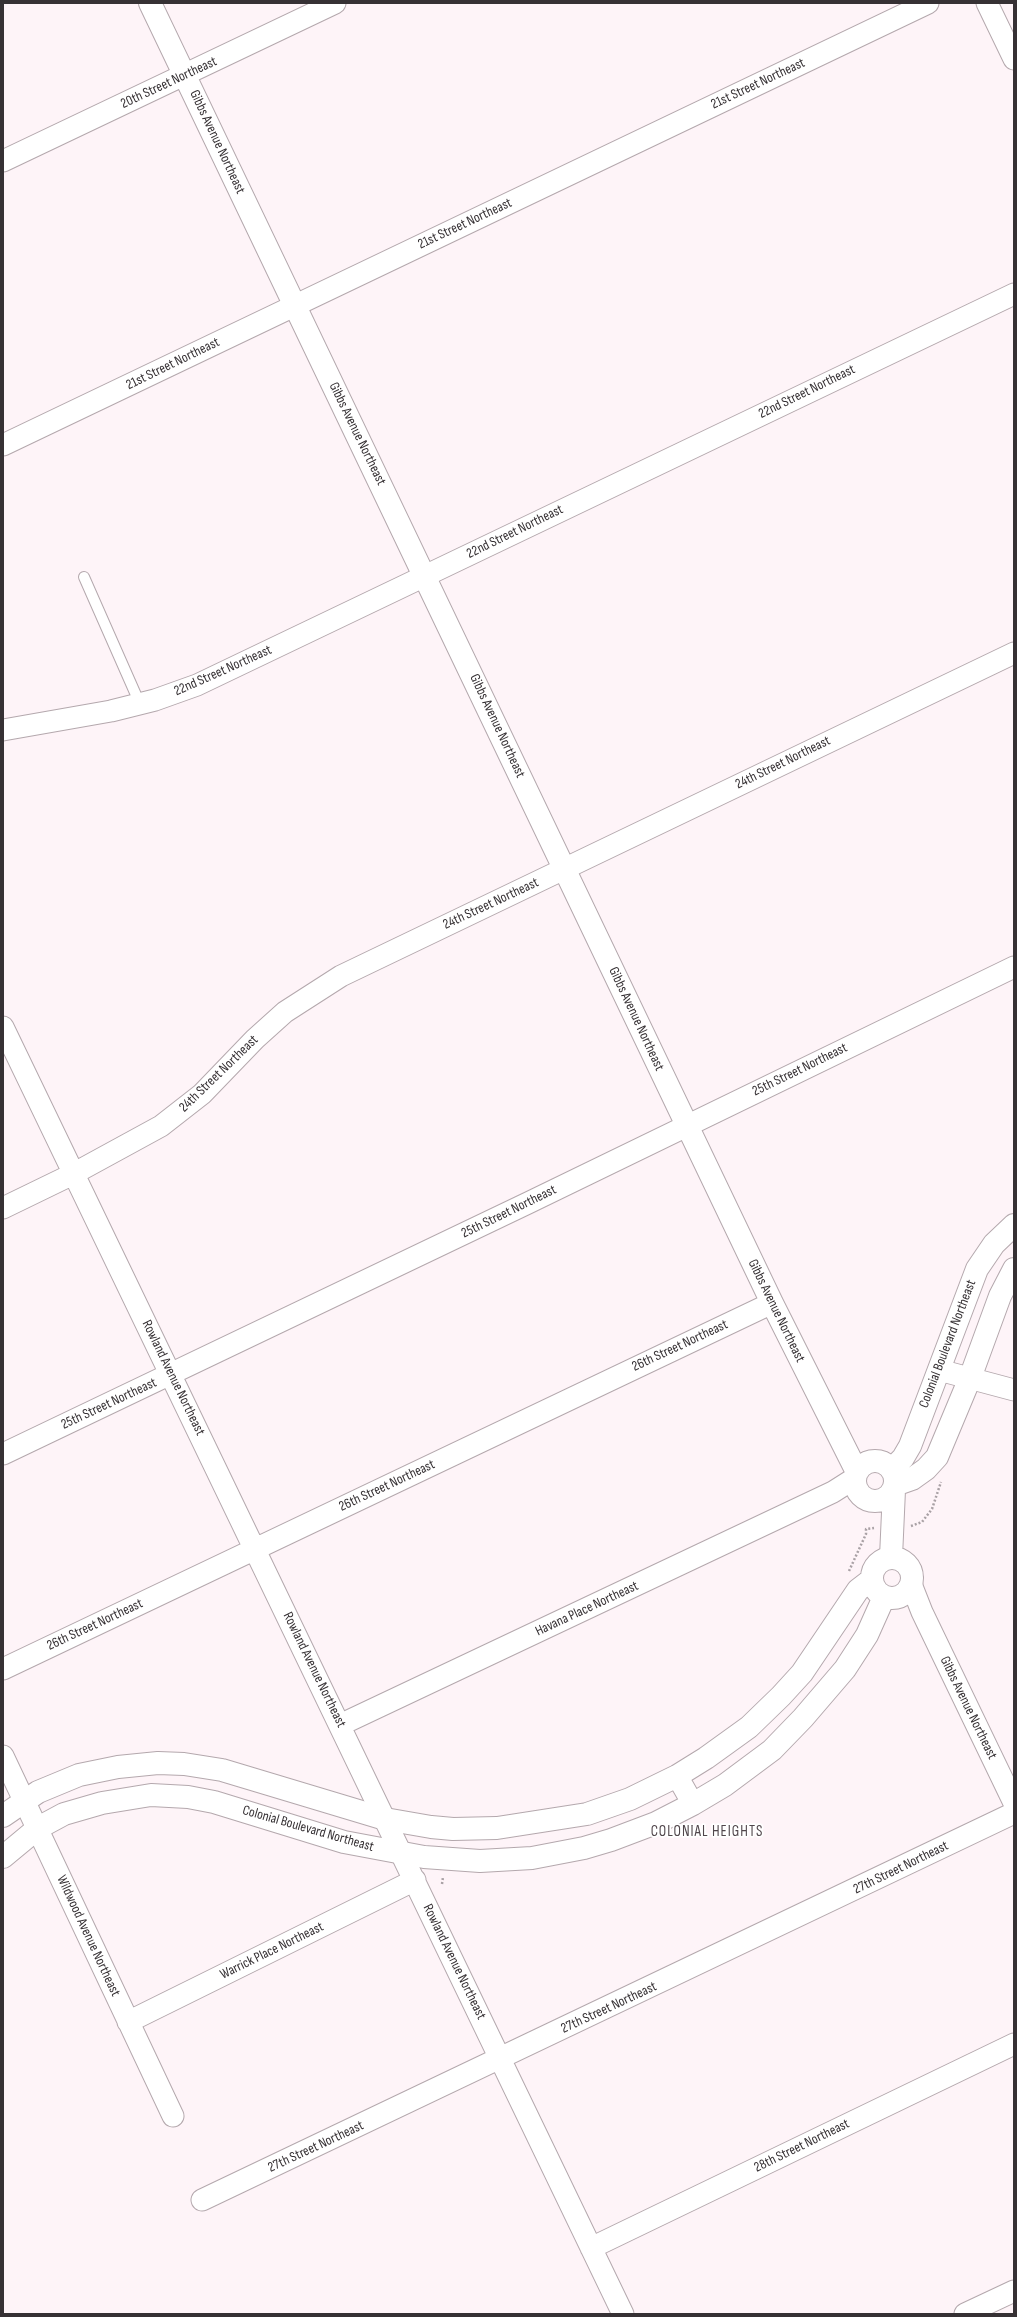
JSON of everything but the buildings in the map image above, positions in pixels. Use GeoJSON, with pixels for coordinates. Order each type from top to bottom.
{"type":"FeatureCollection","features":[{"type":"Feature","properties":{"kind":"street","name":"Gibbs Avenue Northeast"},"geometry":{"type":"LineString","coordinates":[[150,3],[772,1303],[858,1476]]}},
{"type":"Feature","properties":{"kind":"street","name":"20th Street Northeast"},"geometry":{"type":"LineString","coordinates":[[3,162],[335,3]]}},
{"type":"Feature","properties":{"kind":"street","name":"21st Street Northeast"},"geometry":{"type":"LineString","coordinates":[[3,446],[928,3]]}},
{"type":"Feature","properties":{"kind":"street"},"geometry":{"type":"LineString","coordinates":[[986,3],[1014,59]]}},
{"type":"Feature","properties":{"kind":"street","name":"22nd Street Northeast"},"geometry":{"type":"LineString","coordinates":[[3,730],[140,704],[197,685],[1014,294]]}},
{"type":"Feature","properties":{"kind":"street","name":"24th Street Northeast"},"geometry":{"type":"LineString","coordinates":[[3,1208],[74,1174],[140,1139],[182,1111],[255,1039],[285,1012],[308,995],[340,976],[1014,652]]}},
{"type":"Feature","properties":{"kind":"street","name":"25th Street Northeast"},"geometry":{"type":"LineString","coordinates":[[3,1454],[1014,967]]}},
{"type":"Feature","properties":{"kind":"street","name":"Rowland Avenue Northeast"},"geometry":{"type":"LineString","coordinates":[[3,1027],[623,2314]]}},
{"type":"Feature","properties":{"kind":"street","name":"Colonial Boulevard Northeast"},"geometry":{"type":"LineString","coordinates":[[891,1486],[907,1453],[977,1270],[994,1244],[1014,1225]]}},
{"type":"Feature","properties":{"kind":"street"},"geometry":{"type":"LineString","coordinates":[[3,1816],[24,1801],[61,1782],[96,1770],[138,1764],[178,1764],[222,1770],[385,1819],[453,1829],[523,1826],[587,1814],[630,1799],[677,1776],[728,1743],[781,1696],[825,1641],[858,1590],[881,1566],[900,1559],[909,1567],[912,1573],[898,1593],[875,1590],[881,1566],[891,1486],[880,1461],[858,1476],[870,1501],[891,1486],[912,1479],[926,1469],[937,1457],[970,1378],[1000,1296],[1014,1269]]}},
{"type":"Feature","properties":{"kind":"street","name":"26th Street Northeast"},"geometry":{"type":"LineString","coordinates":[[3,1669],[772,1303]]}},
{"type":"Feature","properties":{"kind":"street"},"geometry":{"type":"LineString","coordinates":[[939,1370],[1014,1390]]}},
{"type":"Feature","properties":{"kind":"street","name":"Havana Place Northeast"},"geometry":{"type":"LineString","coordinates":[[340,1725],[833,1492],[858,1476]]}},
{"type":"Feature","properties":{"kind":"street","name":"Gibbs Avenue Northeast"},"geometry":{"type":"LineString","coordinates":[[898,1593],[922,1612],[1014,1803]]}},
{"type":"Feature","properties":{"kind":"street","name":"Colonial Boulevard Northeast"},"geometry":{"type":"LineString","coordinates":[[3,1857],[38,1828],[64,1814],[102,1803],[140,1796],[188,1797],[236,1808],[344,1842],[402,1853],[480,1861],[553,1854],[611,1840],[656,1823],[693,1804],[725,1785],[759,1761],[803,1718],[831,1687],[855,1654],[874,1622],[898,1593]]}},
{"type":"Feature","properties":{"kind":"street","name":"Wildwood Avenue Northeast"},"geometry":{"type":"LineString","coordinates":[[3,1756],[173,2116]]}},
{"type":"Feature","properties":{"kind":"street"},"geometry":{"type":"LineString","coordinates":[[677,1776],[693,1804]]}},
{"type":"Feature","properties":{"kind":"street","name":"27th Street Northeast"},"geometry":{"type":"LineString","coordinates":[[202,2200],[501,2059],[1014,1813]]}},
{"type":"Feature","properties":{"kind":"street","name":"Warrick Place Northeast"},"geometry":{"type":"LineString","coordinates":[[128,2022],[415,1880]]}},
{"type":"Feature","properties":{"kind":"street","name":"28th Street Northeast"},"geometry":{"type":"LineString","coordinates":[[591,2248],[1014,2044]]}},
{"type":"Feature","properties":{"kind":"street"},"geometry":{"type":"LineString","coordinates":[[965,2314],[1014,2291]]}},
{"type":"Feature","properties":{"kind":"lane"},"geometry":{"type":"LineString","coordinates":[[84,577],[140,704]]}},
{"type":"Feature","properties":{"kind":"path"},"geometry":{"type":"LineString","coordinates":[[846,1576],[866,1534],[866,1528]]}},
{"type":"Feature","properties":{"kind":"district","name":"COLONIAL HEIGHTS"},"geometry":{"type":"Point","coordinates":[707,1832]}}]}
